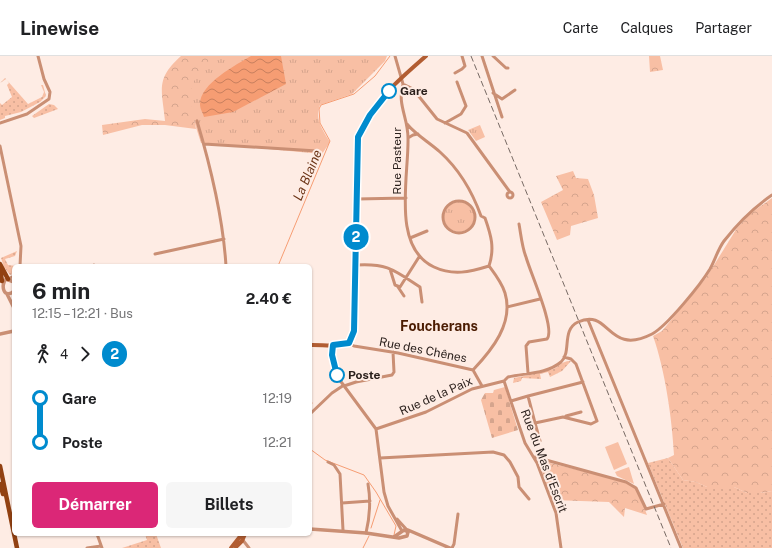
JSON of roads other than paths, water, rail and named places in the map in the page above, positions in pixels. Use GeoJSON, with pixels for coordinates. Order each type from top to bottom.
{"type":"FeatureCollection","features":[{"type":"Feature","properties":{"kind":"main road"},"geometry":{"type":"LineString","coordinates":[[312,345],[349,343],[354,331],[357,150],[360,132],[373,111],[400,79],[426,56]]}},
{"type":"Feature","properties":{"kind":"main road"},"geometry":{"type":"LineString","coordinates":[[0,264],[8,279]]}},
{"type":"Feature","properties":{"kind":"main road"},"geometry":{"type":"LineString","coordinates":[[0,269],[2,281]]}},
{"type":"Feature","properties":{"kind":"main road"},"geometry":{"type":"LineString","coordinates":[[0,466],[12,528]]}},
{"type":"Feature","properties":{"kind":"main road"},"geometry":{"type":"LineString","coordinates":[[0,484],[12,532]]}},
{"type":"Feature","properties":{"kind":"main road"},"geometry":{"type":"LineString","coordinates":[[13,536],[16,548]]}},
{"type":"Feature","properties":{"kind":"main road"},"geometry":{"type":"LineString","coordinates":[[14,536],[16,548]]}},
{"type":"Feature","properties":{"kind":"main road"},"geometry":{"type":"LineString","coordinates":[[231,548],[242,537]]}},
{"type":"Feature","properties":{"kind":"main road"},"geometry":{"type":"LineString","coordinates":[[234,548],[242,537]]}},
{"type":"Feature","properties":{"kind":"street"},"geometry":{"type":"LineString","coordinates":[[0,123],[27,114],[49,99],[50,92],[44,79],[38,56]]}},
{"type":"Feature","properties":{"kind":"street"},"geometry":{"type":"LineString","coordinates":[[395,56],[402,84],[411,87],[434,117],[467,133],[510,192]]}},
{"type":"Feature","properties":{"kind":"street"},"geometry":{"type":"LineString","coordinates":[[455,73],[465,66],[462,56]]}},
{"type":"Feature","properties":{"kind":"street"},"geometry":{"type":"LineString","coordinates":[[482,56],[502,116]]}},
{"type":"Feature","properties":{"kind":"street"},"geometry":{"type":"LineString","coordinates":[[493,56],[506,68],[508,68]]}},
{"type":"Feature","properties":{"kind":"street"},"geometry":{"type":"LineString","coordinates":[[445,123],[461,114],[466,106],[457,82]]}},
{"type":"Feature","properties":{"kind":"street","name":"Rue Pasteur"},"geometry":{"type":"LineString","coordinates":[[402,84],[400,100],[407,124],[408,138],[406,198],[410,238],[418,257]]}},
{"type":"Feature","properties":{"kind":"street"},"geometry":{"type":"LineString","coordinates":[[494,93],[502,99],[515,90]]}},
{"type":"Feature","properties":{"kind":"street"},"geometry":{"type":"LineString","coordinates":[[197,121],[204,144],[224,240],[226,264]]}},
{"type":"Feature","properties":{"kind":"street"},"geometry":{"type":"LineString","coordinates":[[398,287],[418,257],[436,268],[451,273],[464,273],[489,266],[493,242],[485,218],[481,216],[474,196],[455,168],[440,152],[407,124]]}},
{"type":"Feature","properties":{"kind":"street"},"geometry":{"type":"LineString","coordinates":[[408,138],[412,135],[418,134]]}},
{"type":"Feature","properties":{"kind":"street"},"geometry":{"type":"LineString","coordinates":[[204,144],[317,151]]}},
{"type":"Feature","properties":{"kind":"street"},"geometry":{"type":"LineString","coordinates":[[0,146],[21,246],[20,264]]}},
{"type":"Feature","properties":{"kind":"street"},"geometry":{"type":"LineString","coordinates":[[564,417],[591,424],[597,421],[576,364],[571,359],[564,357],[568,337],[572,327],[579,322],[588,320],[599,322],[618,338],[628,341],[644,337],[660,329],[710,269],[723,243],[756,206],[772,195]]}},
{"type":"Feature","properties":{"kind":"street"},"geometry":{"type":"LineString","coordinates":[[357,199],[406,198]]}},
{"type":"Feature","properties":{"kind":"street"},"geometry":{"type":"LineString","coordinates":[[475,202],[456,202],[448,206],[443,214],[444,224],[450,231],[459,233],[469,229],[474,220],[481,216]]}},
{"type":"Feature","properties":{"kind":"street"},"geometry":{"type":"LineString","coordinates":[[466,203],[473,211],[474,220]]}},
{"type":"Feature","properties":{"kind":"street"},"geometry":{"type":"LineString","coordinates":[[519,224],[526,257],[548,318],[550,336],[547,339],[529,342],[526,346],[528,373]]}},
{"type":"Feature","properties":{"kind":"street"},"geometry":{"type":"LineString","coordinates":[[410,238],[427,231]]}},
{"type":"Feature","properties":{"kind":"street"},"geometry":{"type":"LineString","coordinates":[[155,254],[224,240]]}},
{"type":"Feature","properties":{"kind":"street"},"geometry":{"type":"LineString","coordinates":[[356,265],[380,265],[389,268],[420,287],[422,302]]}},
{"type":"Feature","properties":{"kind":"street","name":"Rue des Chênes"},"geometry":{"type":"LineString","coordinates":[[349,343],[354,346],[393,352],[472,370],[500,334],[506,321],[507,307],[503,288],[489,266]]}},
{"type":"Feature","properties":{"kind":"street"},"geometry":{"type":"LineString","coordinates":[[389,268],[395,285],[404,296]]}},
{"type":"Feature","properties":{"kind":"street"},"geometry":{"type":"LineString","coordinates":[[12,277],[2,281],[0,288],[7,294],[12,304]]}},
{"type":"Feature","properties":{"kind":"street"},"geometry":{"type":"LineString","coordinates":[[8,279],[12,281]]}},
{"type":"Feature","properties":{"kind":"street"},"geometry":{"type":"LineString","coordinates":[[7,294],[12,292]]}},
{"type":"Feature","properties":{"kind":"street"},"geometry":{"type":"LineString","coordinates":[[507,307],[540,299]]}},
{"type":"Feature","properties":{"kind":"street"},"geometry":{"type":"LineString","coordinates":[[588,320],[681,548]]}},
{"type":"Feature","properties":{"kind":"street"},"geometry":{"type":"LineString","coordinates":[[0,334],[12,332]]}},
{"type":"Feature","properties":{"kind":"street"},"geometry":{"type":"LineString","coordinates":[[333,345],[332,355],[335,372],[376,429],[384,492],[388,506],[405,531],[406,536]]}},
{"type":"Feature","properties":{"kind":"street"},"geometry":{"type":"LineString","coordinates":[[312,412],[332,393],[344,386],[356,382],[392,375],[394,372],[393,352]]}},
{"type":"Feature","properties":{"kind":"street","name":"Rue de la Paix"},"geometry":{"type":"LineString","coordinates":[[376,429],[426,412],[482,386],[555,366],[564,357]]}},
{"type":"Feature","properties":{"kind":"street"},"geometry":{"type":"LineString","coordinates":[[472,370],[482,386]]}},
{"type":"Feature","properties":{"kind":"street","name":"Rue du Mas d'Escrit"},"geometry":{"type":"LineString","coordinates":[[504,381],[525,443],[535,457],[556,513],[560,548]]}},
{"type":"Feature","properties":{"kind":"street"},"geometry":{"type":"LineString","coordinates":[[511,400],[583,382]]}},
{"type":"Feature","properties":{"kind":"street"},"geometry":{"type":"LineString","coordinates":[[528,396],[540,441]]}},
{"type":"Feature","properties":{"kind":"street"},"geometry":{"type":"LineString","coordinates":[[535,423],[581,412]]}},
{"type":"Feature","properties":{"kind":"street"},"geometry":{"type":"LineString","coordinates":[[380,458],[493,452],[500,453],[510,462],[518,477],[519,487],[529,499]]}},
{"type":"Feature","properties":{"kind":"street"},"geometry":{"type":"LineString","coordinates":[[535,457],[626,482],[636,488],[646,509],[664,504]]}},
{"type":"Feature","properties":{"kind":"street"},"geometry":{"type":"LineString","coordinates":[[328,462],[334,465],[340,474],[343,530]]}},
{"type":"Feature","properties":{"kind":"street"},"geometry":{"type":"LineString","coordinates":[[366,533],[370,515],[368,484]]}},
{"type":"Feature","properties":{"kind":"street"},"geometry":{"type":"LineString","coordinates":[[342,503],[370,501]]}},
{"type":"Feature","properties":{"kind":"street"},"geometry":{"type":"LineString","coordinates":[[394,537],[405,531],[440,543],[448,548],[454,544],[458,514]]}},
{"type":"Feature","properties":{"kind":"street"},"geometry":{"type":"LineString","coordinates":[[312,529],[343,530],[399,538],[406,536],[419,536]]}},
{"type":"Feature","properties":{"kind":"street"},"geometry":{"type":"LineString","coordinates":[[87,548],[101,547],[97,536]]}},
{"type":"Feature","properties":{"kind":"street"},"geometry":{"type":"LineString","coordinates":[[242,537],[248,547],[244,548]]}},
{"type":"Feature","properties":{"kind":"water"},"geometry":{"type":"Polygon","coordinates":[[[251,56],[281,56],[286,84],[233,112],[204,117],[200,105],[201,97],[205,90],[228,70],[251,56]]]}},
{"type":"Feature","properties":{"kind":"waterway","name":"La Blaine"},"geometry":{"type":"LineString","coordinates":[[279,264],[330,141],[320,123],[319,109],[321,105],[354,94],[375,76],[390,56]]}},
{"type":"Feature","properties":{"kind":"waterway","name":"La Blaine"},"geometry":{"type":"LineString","coordinates":[[312,450],[325,460],[364,475],[396,526],[394,535]]}},
{"type":"Feature","properties":{"kind":"waterway","name":"La Blaine"},"geometry":{"type":"LineString","coordinates":[[371,528],[380,500]]}},
{"type":"Feature","properties":{"kind":"waterway","name":"La Blaine"},"geometry":{"type":"LineString","coordinates":[[363,548],[369,536]]}},
{"type":"Feature","properties":{"kind":"railway"},"geometry":{"type":"LineString","coordinates":[[471,56],[671,548]]}},
{"type":"Feature","properties":{"kind":"place","name":"Gare"},"geometry":{"type":"Point","coordinates":[389,91]}},
{"type":"Feature","properties":{"kind":"place","name":"Poste"},"geometry":{"type":"Point","coordinates":[337,375]}},
{"type":"Feature","properties":{"kind":"district","name":"Foucherans"},"geometry":{"type":"Point","coordinates":[439,326]}}]}
